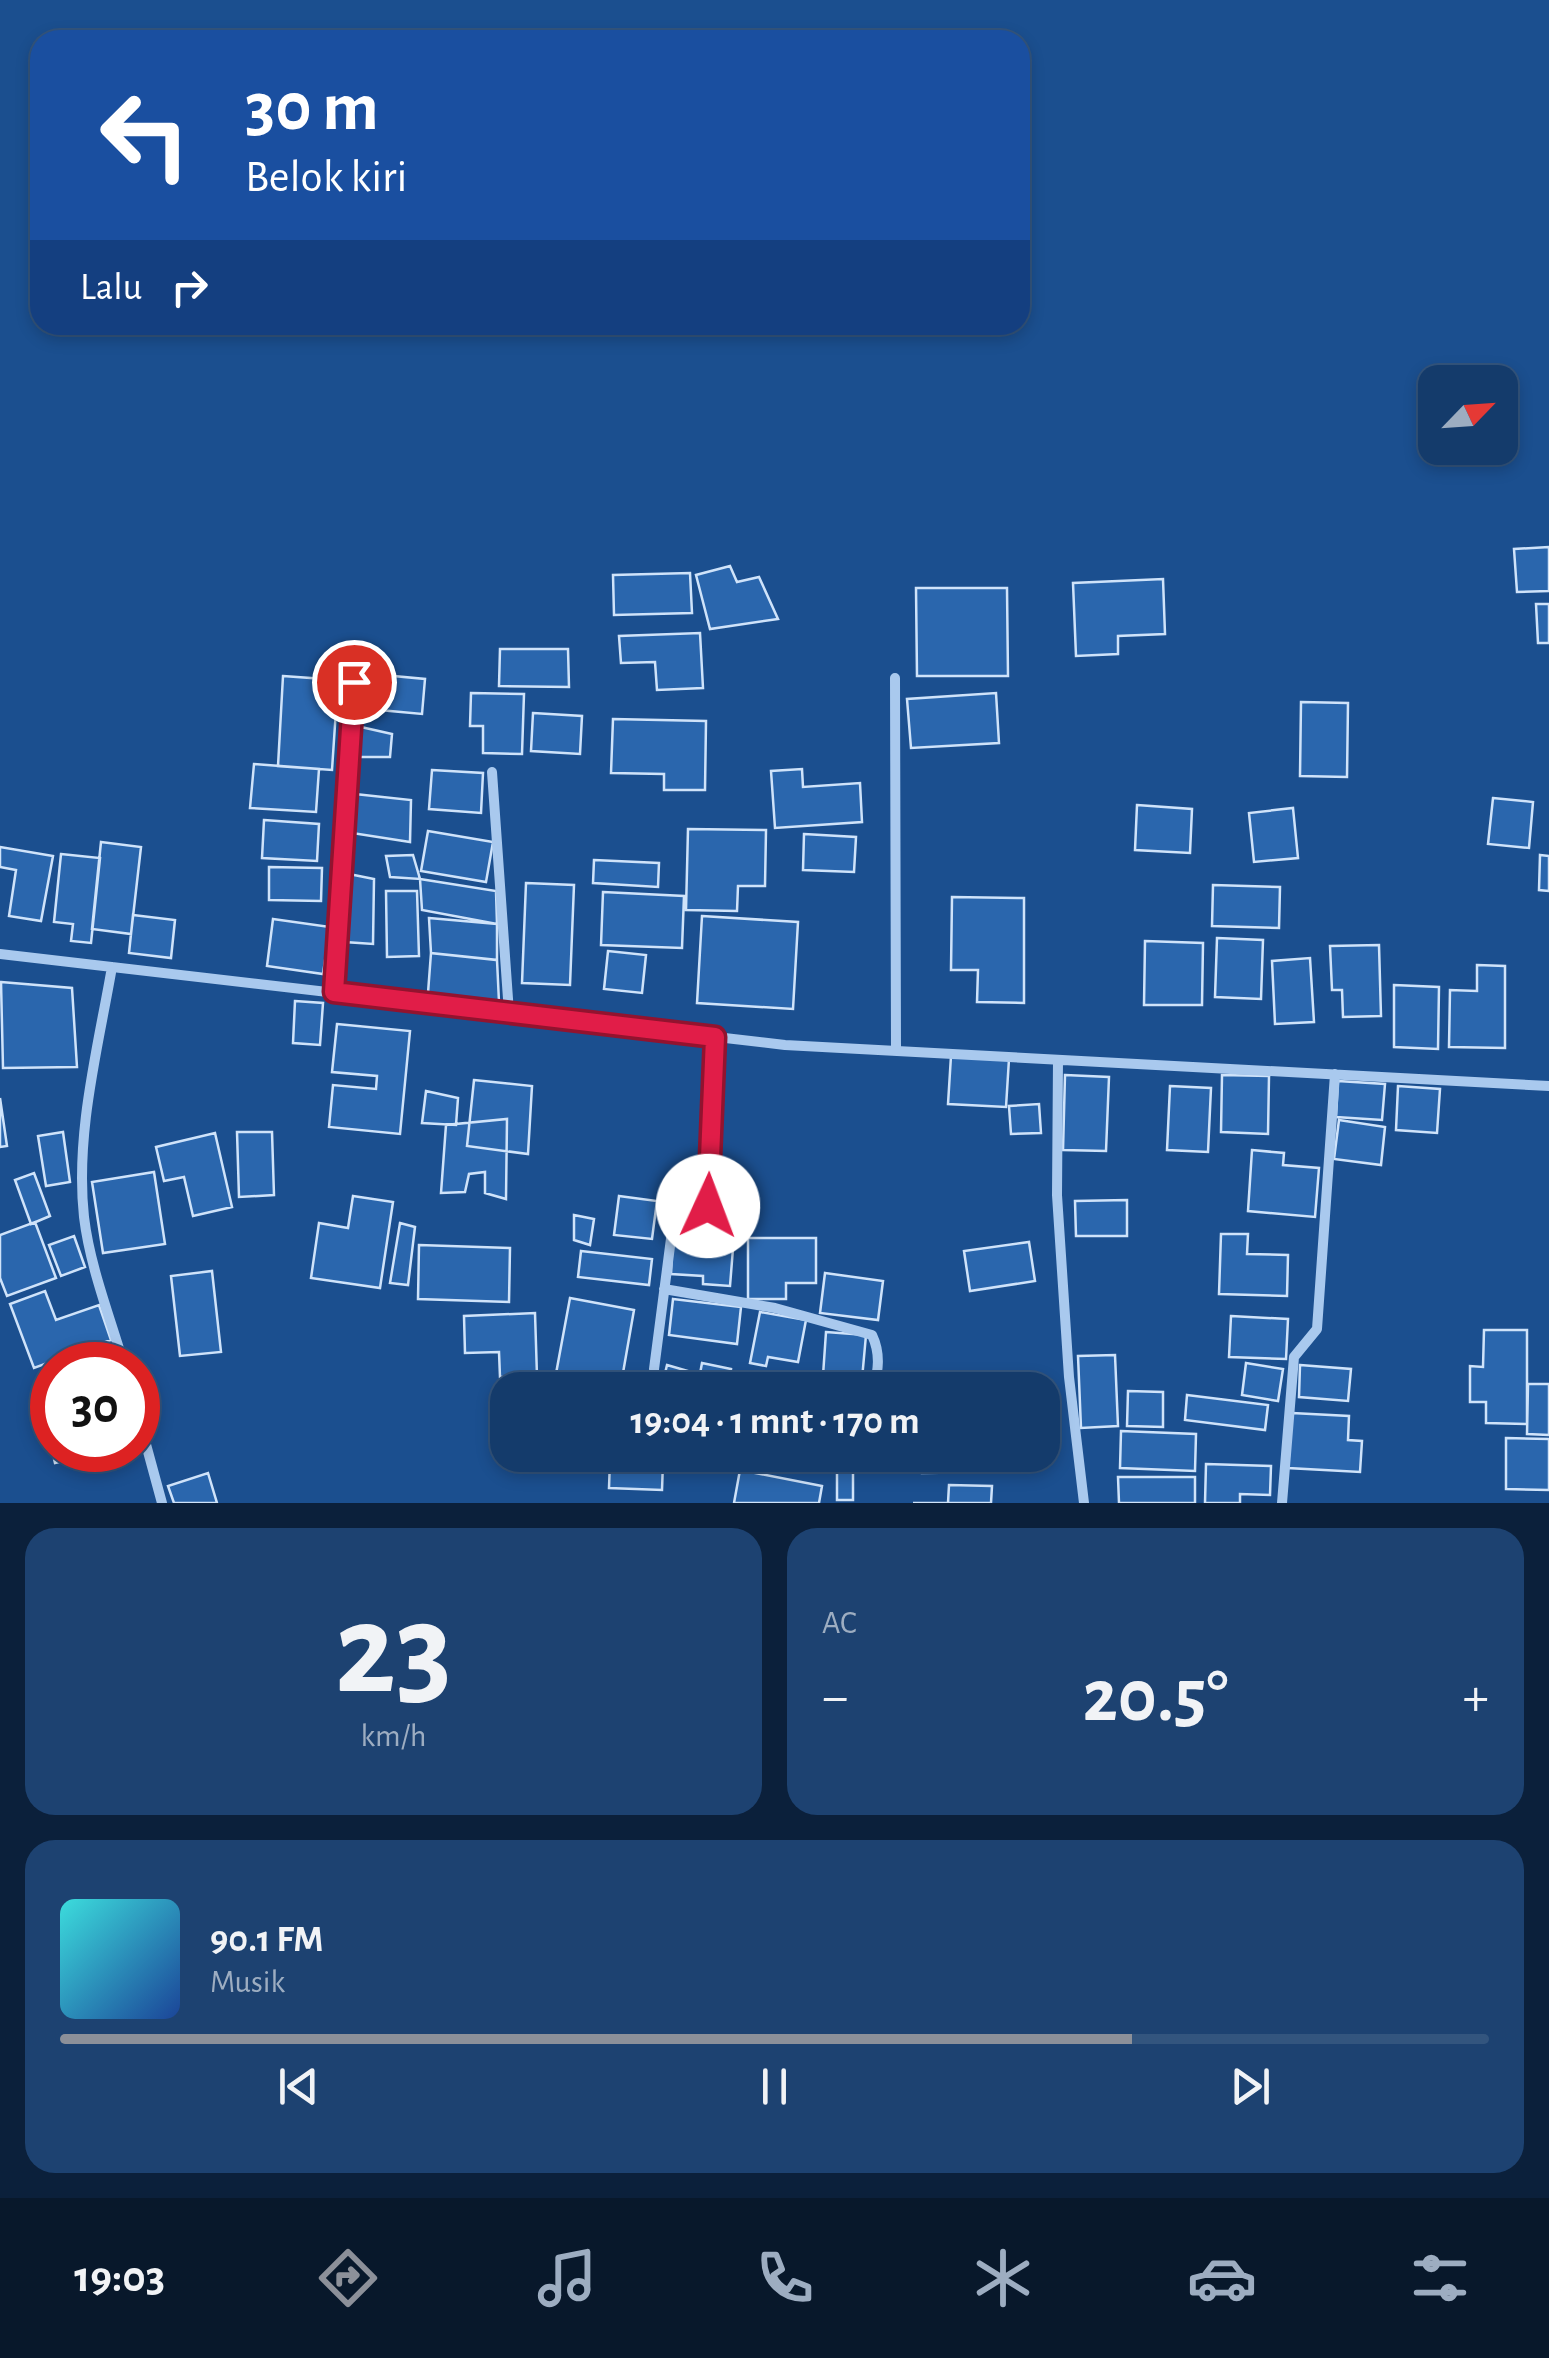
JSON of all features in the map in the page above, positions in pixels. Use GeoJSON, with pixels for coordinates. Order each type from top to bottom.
{"type":"FeatureCollection","features":[{"type":"Feature","properties":{"kind":"street"},"geometry":{"type":"LineString","coordinates":[[895,678],[896,1051]]}},
{"type":"Feature","properties":{"kind":"street"},"geometry":{"type":"LineString","coordinates":[[334,992],[354,682]]}},
{"type":"Feature","properties":{"kind":"street"},"geometry":{"type":"LineString","coordinates":[[492,772],[509,1013]]}},
{"type":"Feature","properties":{"kind":"street"},"geometry":{"type":"LineString","coordinates":[[0,954],[715,1037],[896,1051],[1549,1086]]}},
{"type":"Feature","properties":{"kind":"street"},"geometry":{"type":"LineString","coordinates":[[112,967],[88,1100],[82,1173],[84,1219],[118,1342]]}},
{"type":"Feature","properties":{"kind":"street"},"geometry":{"type":"LineString","coordinates":[[654,1368],[674,1208],[708,1206],[715,1037]]}},
{"type":"Feature","properties":{"kind":"street"},"geometry":{"type":"LineString","coordinates":[[1058,1060],[1057,1195],[1069,1378],[1084,1503]]}},
{"type":"Feature","properties":{"kind":"street"},"geometry":{"type":"LineString","coordinates":[[1282,1503],[1294,1356],[1317,1329],[1335,1074]]}},
{"type":"Feature","properties":{"kind":"street"},"geometry":{"type":"LineString","coordinates":[[664,1289],[776,1308],[872,1335],[878,1348],[877,1372]]}},
{"type":"Feature","properties":{"kind":"street"},"geometry":{"type":"LineString","coordinates":[[154,1472],[162,1503]]}},
{"type":"Feature","properties":{"kind":"building"},"geometry":{"type":"Polygon","coordinates":[[[1549,547],[1549,591],[1517,592],[1514,549],[1549,547]]]}},
{"type":"Feature","properties":{"kind":"building"},"geometry":{"type":"Polygon","coordinates":[[[730,566],[737,582],[759,577],[778,619],[710,629],[696,575],[730,566]]]}},
{"type":"Feature","properties":{"kind":"building"},"geometry":{"type":"Polygon","coordinates":[[[690,573],[692,613],[614,615],[613,575],[690,573]]]}},
{"type":"Feature","properties":{"kind":"building"},"geometry":{"type":"Polygon","coordinates":[[[1163,579],[1165,634],[1118,636],[1118,654],[1076,656],[1073,583],[1163,579]]]}},
{"type":"Feature","properties":{"kind":"building"},"geometry":{"type":"Polygon","coordinates":[[[916,588],[1007,588],[1008,676],[917,676],[916,588]]]}},
{"type":"Feature","properties":{"kind":"building"},"geometry":{"type":"Polygon","coordinates":[[[1536,604],[1549,604],[1549,643],[1538,643],[1536,604]]]}},
{"type":"Feature","properties":{"kind":"building"},"geometry":{"type":"Polygon","coordinates":[[[700,633],[703,688],[657,690],[655,662],[621,663],[619,636],[700,633]]]}},
{"type":"Feature","properties":{"kind":"building"},"geometry":{"type":"Polygon","coordinates":[[[500,649],[568,649],[569,687],[499,686],[500,649]]]}},
{"type":"Feature","properties":{"kind":"building"},"geometry":{"type":"Polygon","coordinates":[[[372,674],[425,679],[422,714],[369,709],[372,674]]]}},
{"type":"Feature","properties":{"kind":"building"},"geometry":{"type":"Polygon","coordinates":[[[283,676],[338,680],[332,770],[278,766],[283,676]]]}},
{"type":"Feature","properties":{"kind":"building"},"geometry":{"type":"Polygon","coordinates":[[[471,693],[524,694],[522,754],[483,753],[483,726],[470,726],[471,693]]]}},
{"type":"Feature","properties":{"kind":"building"},"geometry":{"type":"Polygon","coordinates":[[[996,693],[999,743],[911,748],[907,699],[996,693]]]}},
{"type":"Feature","properties":{"kind":"building"},"geometry":{"type":"Polygon","coordinates":[[[1301,702],[1348,703],[1347,777],[1300,776],[1301,702]]]}},
{"type":"Feature","properties":{"kind":"building"},"geometry":{"type":"Polygon","coordinates":[[[533,713],[582,716],[580,754],[531,751],[533,713]]]}},
{"type":"Feature","properties":{"kind":"building"},"geometry":{"type":"Polygon","coordinates":[[[613,719],[706,721],[705,790],[664,790],[664,774],[611,773],[613,719]]]}},
{"type":"Feature","properties":{"kind":"building"},"geometry":{"type":"Polygon","coordinates":[[[361,727],[392,734],[390,757],[356,757],[361,727]]]}},
{"type":"Feature","properties":{"kind":"building"},"geometry":{"type":"Polygon","coordinates":[[[254,764],[319,769],[316,812],[250,808],[254,764]]]}},
{"type":"Feature","properties":{"kind":"building"},"geometry":{"type":"Polygon","coordinates":[[[802,769],[803,787],[860,783],[862,822],[775,828],[771,771],[802,769]]]}},
{"type":"Feature","properties":{"kind":"building"},"geometry":{"type":"Polygon","coordinates":[[[432,770],[483,773],[481,813],[429,809],[432,770]]]}},
{"type":"Feature","properties":{"kind":"building"},"geometry":{"type":"Polygon","coordinates":[[[355,794],[411,800],[410,842],[352,833],[355,794]]]}},
{"type":"Feature","properties":{"kind":"building"},"geometry":{"type":"Polygon","coordinates":[[[1493,798],[1533,802],[1529,848],[1488,844],[1493,798]]]}},
{"type":"Feature","properties":{"kind":"building"},"geometry":{"type":"Polygon","coordinates":[[[1137,805],[1192,809],[1190,853],[1135,850],[1137,805]]]}},
{"type":"Feature","properties":{"kind":"building"},"geometry":{"type":"Polygon","coordinates":[[[1293,808],[1298,858],[1254,862],[1249,813],[1293,808]]]}},
{"type":"Feature","properties":{"kind":"building"},"geometry":{"type":"Polygon","coordinates":[[[264,820],[319,824],[317,861],[262,858],[264,820]]]}},
{"type":"Feature","properties":{"kind":"building"},"geometry":{"type":"Polygon","coordinates":[[[688,829],[766,830],[765,886],[738,886],[737,911],[686,910],[688,829]]]}},
{"type":"Feature","properties":{"kind":"building"},"geometry":{"type":"Polygon","coordinates":[[[428,831],[493,842],[486,882],[421,871],[428,831]]]}},
{"type":"Feature","properties":{"kind":"building"},"geometry":{"type":"Polygon","coordinates":[[[804,834],[856,837],[854,872],[803,870],[804,834]]]}},
{"type":"Feature","properties":{"kind":"building"},"geometry":{"type":"Polygon","coordinates":[[[101,842],[141,847],[131,934],[92,929],[101,842]]]}},
{"type":"Feature","properties":{"kind":"building"},"geometry":{"type":"Polygon","coordinates":[[[0,847],[53,856],[41,921],[9,916],[16,870],[0,867],[0,847]]]}},
{"type":"Feature","properties":{"kind":"building"},"geometry":{"type":"Polygon","coordinates":[[[61,854],[100,858],[91,943],[71,941],[73,924],[54,922],[61,854]]]}},
{"type":"Feature","properties":{"kind":"building"},"geometry":{"type":"Polygon","coordinates":[[[413,855],[420,879],[390,877],[386,856],[413,855]]]}},
{"type":"Feature","properties":{"kind":"building"},"geometry":{"type":"Polygon","coordinates":[[[1540,855],[1549,856],[1549,891],[1539,890],[1540,855]]]}},
{"type":"Feature","properties":{"kind":"building"},"geometry":{"type":"Polygon","coordinates":[[[594,860],[659,863],[658,887],[593,883],[594,860]]]}},
{"type":"Feature","properties":{"kind":"building"},"geometry":{"type":"Polygon","coordinates":[[[269,867],[322,868],[321,901],[269,900],[269,867]]]}},
{"type":"Feature","properties":{"kind":"building"},"geometry":{"type":"Polygon","coordinates":[[[349,874],[374,879],[373,944],[345,942],[349,874]]]}},
{"type":"Feature","properties":{"kind":"building"},"geometry":{"type":"Polygon","coordinates":[[[420,879],[496,891],[497,924],[422,910],[420,879]]]}},
{"type":"Feature","properties":{"kind":"building"},"geometry":{"type":"Polygon","coordinates":[[[526,883],[574,885],[570,985],[522,983],[526,883]]]}},
{"type":"Feature","properties":{"kind":"building"},"geometry":{"type":"Polygon","coordinates":[[[1213,885],[1280,887],[1279,928],[1212,926],[1213,885]]]}},
{"type":"Feature","properties":{"kind":"building"},"geometry":{"type":"Polygon","coordinates":[[[386,891],[417,891],[419,956],[387,957],[386,891]]]}},
{"type":"Feature","properties":{"kind":"building"},"geometry":{"type":"Polygon","coordinates":[[[603,892],[684,896],[682,948],[601,945],[603,892]]]}},
{"type":"Feature","properties":{"kind":"building"},"geometry":{"type":"Polygon","coordinates":[[[952,897],[1024,898],[1024,1003],[977,1002],[978,970],[951,970],[952,897]]]}},
{"type":"Feature","properties":{"kind":"building"},"geometry":{"type":"Polygon","coordinates":[[[133,915],[175,920],[171,958],[129,953],[133,915]]]}},
{"type":"Feature","properties":{"kind":"building"},"geometry":{"type":"Polygon","coordinates":[[[702,916],[798,922],[793,1009],[697,1003],[702,916]]]}},
{"type":"Feature","properties":{"kind":"building"},"geometry":{"type":"Polygon","coordinates":[[[429,918],[497,924],[497,960],[431,953],[429,918]]]}},
{"type":"Feature","properties":{"kind":"building"},"geometry":{"type":"Polygon","coordinates":[[[273,919],[330,927],[323,974],[267,966],[273,919]]]}},
{"type":"Feature","properties":{"kind":"building"},"geometry":{"type":"Polygon","coordinates":[[[1217,938],[1263,940],[1261,999],[1215,997],[1217,938]]]}},
{"type":"Feature","properties":{"kind":"building"},"geometry":{"type":"Polygon","coordinates":[[[1145,941],[1203,943],[1202,1005],[1144,1005],[1145,941]]]}},
{"type":"Feature","properties":{"kind":"building"},"geometry":{"type":"Polygon","coordinates":[[[1379,945],[1381,1016],[1343,1017],[1342,990],[1332,990],[1330,946],[1379,945]]]}},
{"type":"Feature","properties":{"kind":"building"},"geometry":{"type":"Polygon","coordinates":[[[608,951],[646,955],[642,993],[604,989],[608,951]]]}},
{"type":"Feature","properties":{"kind":"building"},"geometry":{"type":"Polygon","coordinates":[[[431,953],[497,960],[499,1002],[428,993],[431,953]]]}},
{"type":"Feature","properties":{"kind":"building"},"geometry":{"type":"Polygon","coordinates":[[[1310,958],[1314,1022],[1275,1024],[1272,961],[1310,958]]]}},
{"type":"Feature","properties":{"kind":"building"},"geometry":{"type":"Polygon","coordinates":[[[1477,965],[1505,966],[1505,1048],[1449,1047],[1450,990],[1477,991],[1477,965]]]}},
{"type":"Feature","properties":{"kind":"building"},"geometry":{"type":"Polygon","coordinates":[[[1,982],[72,988],[77,1067],[3,1068],[1,982]]]}},
{"type":"Feature","properties":{"kind":"building"},"geometry":{"type":"Polygon","coordinates":[[[1394,985],[1439,987],[1438,1049],[1394,1047],[1394,985]]]}},
{"type":"Feature","properties":{"kind":"building"},"geometry":{"type":"Polygon","coordinates":[[[295,1001],[323,1003],[320,1045],[293,1043],[295,1001]]]}},
{"type":"Feature","properties":{"kind":"building"},"geometry":{"type":"Polygon","coordinates":[[[337,1024],[410,1031],[400,1134],[329,1127],[333,1085],[376,1089],[377,1076],[332,1072],[337,1024]]]}},
{"type":"Feature","properties":{"kind":"building"},"geometry":{"type":"Polygon","coordinates":[[[951,1056],[1009,1059],[1006,1107],[948,1104],[951,1056]]]}},
{"type":"Feature","properties":{"kind":"building"},"geometry":{"type":"Polygon","coordinates":[[[1065,1075],[1109,1077],[1106,1151],[1063,1150],[1065,1075]]]}},
{"type":"Feature","properties":{"kind":"building"},"geometry":{"type":"Polygon","coordinates":[[[1222,1075],[1269,1076],[1268,1134],[1221,1132],[1222,1075]]]}},
{"type":"Feature","properties":{"kind":"building"},"geometry":{"type":"Polygon","coordinates":[[[474,1080],[532,1086],[528,1154],[467,1146],[474,1080]]]}},
{"type":"Feature","properties":{"kind":"building"},"geometry":{"type":"Polygon","coordinates":[[[1338,1081],[1385,1084],[1382,1120],[1336,1117],[1338,1081]]]}},
{"type":"Feature","properties":{"kind":"building"},"geometry":{"type":"Polygon","coordinates":[[[1170,1086],[1211,1088],[1208,1152],[1167,1150],[1170,1086]]]}},
{"type":"Feature","properties":{"kind":"building"},"geometry":{"type":"Polygon","coordinates":[[[1398,1086],[1440,1089],[1437,1133],[1396,1130],[1398,1086]]]}},
{"type":"Feature","properties":{"kind":"building"},"geometry":{"type":"Polygon","coordinates":[[[426,1091],[458,1098],[456,1125],[422,1123],[426,1091]]]}},
{"type":"Feature","properties":{"kind":"building"},"geometry":{"type":"Polygon","coordinates":[[[0,1098],[7,1146],[0,1147],[0,1098]]]}},
{"type":"Feature","properties":{"kind":"building"},"geometry":{"type":"Polygon","coordinates":[[[1039,1104],[1041,1133],[1011,1134],[1009,1106],[1039,1104]]]}},
{"type":"Feature","properties":{"kind":"building"},"geometry":{"type":"Polygon","coordinates":[[[507,1119],[506,1199],[485,1193],[485,1172],[469,1174],[465,1192],[441,1193],[446,1125],[507,1119]]]}},
{"type":"Feature","properties":{"kind":"building"},"geometry":{"type":"Polygon","coordinates":[[[1339,1120],[1385,1127],[1381,1165],[1334,1159],[1339,1120]]]}},
{"type":"Feature","properties":{"kind":"building"},"geometry":{"type":"Polygon","coordinates":[[[63,1132],[70,1182],[46,1186],[38,1136],[63,1132]]]}},
{"type":"Feature","properties":{"kind":"building"},"geometry":{"type":"Polygon","coordinates":[[[237,1132],[272,1132],[274,1195],[239,1197],[237,1132]]]}},
{"type":"Feature","properties":{"kind":"building"},"geometry":{"type":"Polygon","coordinates":[[[215,1133],[232,1207],[193,1216],[184,1177],[164,1181],[156,1147],[215,1133]]]}},
{"type":"Feature","properties":{"kind":"building"},"geometry":{"type":"Polygon","coordinates":[[[1252,1150],[1284,1153],[1283,1165],[1319,1168],[1315,1217],[1248,1211],[1252,1150]]]}},
{"type":"Feature","properties":{"kind":"building"},"geometry":{"type":"Polygon","coordinates":[[[154,1172],[165,1244],[103,1253],[92,1182],[154,1172]]]}},
{"type":"Feature","properties":{"kind":"building"},"geometry":{"type":"Polygon","coordinates":[[[34,1173],[50,1216],[31,1224],[15,1180],[34,1173]]]}},
{"type":"Feature","properties":{"kind":"building"},"geometry":{"type":"Polygon","coordinates":[[[353,1196],[393,1202],[380,1288],[311,1278],[319,1223],[348,1228],[353,1196]]]}},
{"type":"Feature","properties":{"kind":"building"},"geometry":{"type":"Polygon","coordinates":[[[619,1196],[657,1201],[652,1239],[614,1235],[619,1196]]]}},
{"type":"Feature","properties":{"kind":"building"},"geometry":{"type":"Polygon","coordinates":[[[1127,1200],[1127,1236],[1076,1236],[1075,1201],[1127,1200]]]}},
{"type":"Feature","properties":{"kind":"building"},"geometry":{"type":"Polygon","coordinates":[[[574,1215],[594,1219],[590,1245],[574,1240],[574,1215]]]}},
{"type":"Feature","properties":{"kind":"building"},"geometry":{"type":"Polygon","coordinates":[[[35,1222],[56,1278],[7,1296],[0,1278],[0,1235],[35,1222]]]}},
{"type":"Feature","properties":{"kind":"building"},"geometry":{"type":"Polygon","coordinates":[[[400,1223],[415,1227],[408,1285],[390,1283],[400,1223]]]}},
{"type":"Feature","properties":{"kind":"building"},"geometry":{"type":"Polygon","coordinates":[[[673,1231],[734,1236],[730,1286],[703,1284],[703,1276],[671,1274],[673,1231]]]}},
{"type":"Feature","properties":{"kind":"building"},"geometry":{"type":"Polygon","coordinates":[[[1221,1234],[1248,1234],[1247,1254],[1288,1255],[1287,1296],[1219,1294],[1221,1234]]]}},
{"type":"Feature","properties":{"kind":"building"},"geometry":{"type":"Polygon","coordinates":[[[74,1236],[85,1267],[61,1276],[49,1245],[74,1236]]]}},
{"type":"Feature","properties":{"kind":"building"},"geometry":{"type":"Polygon","coordinates":[[[748,1238],[816,1238],[816,1283],[786,1283],[786,1299],[748,1299],[748,1238]]]}},
{"type":"Feature","properties":{"kind":"building"},"geometry":{"type":"Polygon","coordinates":[[[1029,1242],[1035,1281],[970,1291],[964,1251],[1029,1242]]]}},
{"type":"Feature","properties":{"kind":"building"},"geometry":{"type":"Polygon","coordinates":[[[419,1245],[510,1248],[509,1302],[418,1299],[419,1245]]]}},
{"type":"Feature","properties":{"kind":"building"},"geometry":{"type":"Polygon","coordinates":[[[581,1251],[652,1259],[649,1285],[578,1277],[581,1251]]]}},
{"type":"Feature","properties":{"kind":"building"},"geometry":{"type":"Polygon","coordinates":[[[212,1271],[221,1352],[180,1356],[171,1276],[212,1271]]]}},
{"type":"Feature","properties":{"kind":"building"},"geometry":{"type":"Polygon","coordinates":[[[825,1273],[883,1281],[878,1320],[820,1313],[825,1273]]]}},
{"type":"Feature","properties":{"kind":"building"},"geometry":{"type":"Polygon","coordinates":[[[45,1291],[56,1320],[99,1305],[111,1340],[30,1342],[30,1357],[10,1304],[45,1291]]]}},
{"type":"Feature","properties":{"kind":"building"},"geometry":{"type":"Polygon","coordinates":[[[570,1298],[634,1310],[623,1372],[556,1372],[570,1298]]]}},
{"type":"Feature","properties":{"kind":"building"},"geometry":{"type":"Polygon","coordinates":[[[673,1299],[741,1307],[737,1344],[669,1335],[673,1299]]]}},
{"type":"Feature","properties":{"kind":"building"},"geometry":{"type":"Polygon","coordinates":[[[760,1312],[806,1320],[798,1362],[768,1357],[766,1366],[750,1363],[760,1312]]]}},
{"type":"Feature","properties":{"kind":"building"},"geometry":{"type":"Polygon","coordinates":[[[535,1313],[537,1372],[500,1372],[499,1352],[465,1353],[464,1316],[535,1313]]]}},
{"type":"Feature","properties":{"kind":"building"},"geometry":{"type":"Polygon","coordinates":[[[1231,1316],[1288,1319],[1286,1359],[1229,1357],[1231,1316]]]}},
{"type":"Feature","properties":{"kind":"building"},"geometry":{"type":"Polygon","coordinates":[[[1484,1330],[1527,1330],[1527,1424],[1486,1423],[1486,1402],[1470,1402],[1470,1366],[1483,1367],[1484,1330]]]}},
{"type":"Feature","properties":{"kind":"building"},"geometry":{"type":"Polygon","coordinates":[[[826,1332],[866,1335],[863,1372],[823,1372],[826,1332]]]}},
{"type":"Feature","properties":{"kind":"building"},"geometry":{"type":"Polygon","coordinates":[[[1115,1355],[1118,1426],[1081,1428],[1078,1356],[1115,1355]]]}},
{"type":"Feature","properties":{"kind":"building"},"geometry":{"type":"Polygon","coordinates":[[[702,1363],[731,1369],[731,1372],[700,1372],[702,1363]]]}},
{"type":"Feature","properties":{"kind":"building"},"geometry":{"type":"Polygon","coordinates":[[[1246,1363],[1283,1369],[1278,1401],[1242,1395],[1246,1363]]]}},
{"type":"Feature","properties":{"kind":"building"},"geometry":{"type":"Polygon","coordinates":[[[667,1365],[692,1372],[665,1372],[667,1365]]]}},
{"type":"Feature","properties":{"kind":"building"},"geometry":{"type":"Polygon","coordinates":[[[1300,1365],[1351,1369],[1348,1401],[1299,1397],[1300,1365]]]}},
{"type":"Feature","properties":{"kind":"building"},"geometry":{"type":"Polygon","coordinates":[[[1528,1384],[1549,1384],[1549,1435],[1527,1434],[1528,1384]]]}},
{"type":"Feature","properties":{"kind":"building"},"geometry":{"type":"Polygon","coordinates":[[[1128,1391],[1163,1392],[1163,1427],[1127,1426],[1128,1391]]]}},
{"type":"Feature","properties":{"kind":"building"},"geometry":{"type":"Polygon","coordinates":[[[1187,1395],[1268,1405],[1265,1430],[1185,1420],[1187,1395]]]}},
{"type":"Feature","properties":{"kind":"building"},"geometry":{"type":"Polygon","coordinates":[[[1292,1413],[1349,1416],[1348,1440],[1362,1441],[1360,1472],[1288,1468],[1292,1413]]]}},
{"type":"Feature","properties":{"kind":"building"},"geometry":{"type":"Polygon","coordinates":[[[1121,1431],[1196,1434],[1195,1471],[1120,1468],[1121,1431]]]}},
{"type":"Feature","properties":{"kind":"building"},"geometry":{"type":"Polygon","coordinates":[[[1506,1438],[1549,1439],[1549,1490],[1506,1489],[1506,1438]]]}},
{"type":"Feature","properties":{"kind":"building"},"geometry":{"type":"Polygon","coordinates":[[[1206,1464],[1271,1466],[1270,1495],[1240,1494],[1240,1503],[1205,1503],[1206,1464]]]}},
{"type":"Feature","properties":{"kind":"building"},"geometry":{"type":"Polygon","coordinates":[[[610,1472],[663,1472],[662,1490],[609,1488],[610,1472]]]}},
{"type":"Feature","properties":{"kind":"building"},"geometry":{"type":"Polygon","coordinates":[[[740,1472],[822,1486],[819,1503],[734,1503],[740,1472]]]}},
{"type":"Feature","properties":{"kind":"building"},"geometry":{"type":"Polygon","coordinates":[[[837,1472],[853,1472],[853,1500],[837,1500],[837,1472]]]}},
{"type":"Feature","properties":{"kind":"building"},"geometry":{"type":"Polygon","coordinates":[[[208,1473],[217,1503],[174,1503],[168,1486],[208,1473]]]}},
{"type":"Feature","properties":{"kind":"building"},"geometry":{"type":"Polygon","coordinates":[[[1118,1477],[1195,1477],[1195,1503],[1119,1503],[1118,1477]]]}},
{"type":"Feature","properties":{"kind":"building"},"geometry":{"type":"Polygon","coordinates":[[[949,1485],[992,1486],[991,1503],[948,1503],[949,1485]]]}},
{"type":"Feature","properties":{"kind":"route"},"geometry":{"type":"LineString","coordinates":[[354,682],[334,992],[715,1037],[708,1206]]}}]}
